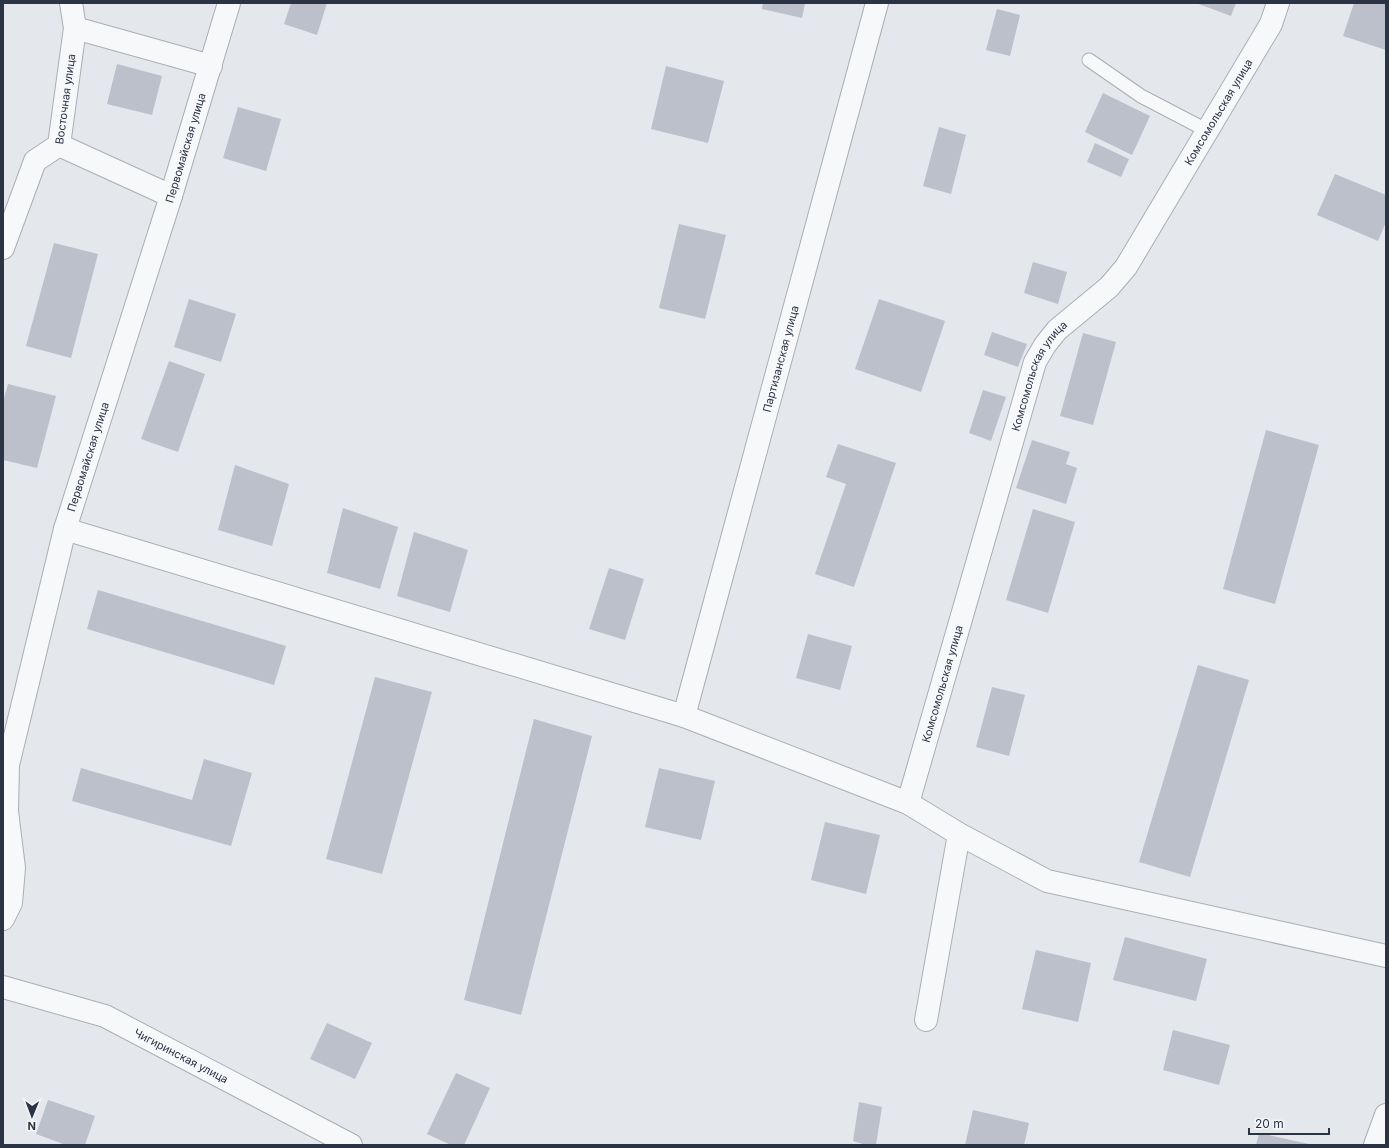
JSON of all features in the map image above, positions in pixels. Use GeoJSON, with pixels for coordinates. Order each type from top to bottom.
{"type":"FeatureCollection","features":[{"type":"Feature","properties":{"kind":"street","name":"Восточная улица"},"geometry":{"type":"LineString","coordinates":[[3,248],[34,161],[59,145],[75,28],[71,3]]}},
{"type":"Feature","properties":{"kind":"street","name":"Первомайская улица"},"geometry":{"type":"LineString","coordinates":[[3,919],[11,903],[14,868],[7,811],[8,765],[65,528],[171,196],[229,3]]}},
{"type":"Feature","properties":{"kind":"street","name":"Партизанская улица"},"geometry":{"type":"LineString","coordinates":[[684,716],[877,3]]}},
{"type":"Feature","properties":{"kind":"street","name":"Комсомольская улица"},"geometry":{"type":"LineString","coordinates":[[908,803],[1035,362],[1045,345],[1057,330],[1109,287],[1126,267],[1271,24],[1278,3]]}},
{"type":"Feature","properties":{"kind":"street"},"geometry":{"type":"LineString","coordinates":[[75,28],[210,66]]}},
{"type":"Feature","properties":{"kind":"street"},"geometry":{"type":"LineString","coordinates":[[59,145],[171,196]]}},
{"type":"Feature","properties":{"kind":"street"},"geometry":{"type":"LineString","coordinates":[[65,528],[684,716],[908,803],[959,834],[1047,881],[1386,956]]}},
{"type":"Feature","properties":{"kind":"street"},"geometry":{"type":"LineString","coordinates":[[926,1020],[959,834]]}},
{"type":"Feature","properties":{"kind":"street","name":"Чигиринская улица"},"geometry":{"type":"LineString","coordinates":[[3,987],[105,1016],[351,1145]]}},
{"type":"Feature","properties":{"kind":"street"},"geometry":{"type":"LineString","coordinates":[[1376,1145],[1386,1115]]}},
{"type":"Feature","properties":{"kind":"lane"},"geometry":{"type":"LineString","coordinates":[[1089,60],[1141,96],[1208,131]]}},
{"type":"Feature","properties":{"kind":"building"},"geometry":{"type":"Polygon","coordinates":[[[291,3],[327,3],[317,35],[284,24],[291,3]]]}},
{"type":"Feature","properties":{"kind":"building"},"geometry":{"type":"Polygon","coordinates":[[[763,3],[805,3],[802,18],[762,9],[763,3]]]}},
{"type":"Feature","properties":{"kind":"building"},"geometry":{"type":"Polygon","coordinates":[[[1196,3],[1236,3],[1231,16],[1196,3]]]}},
{"type":"Feature","properties":{"kind":"building"},"geometry":{"type":"Polygon","coordinates":[[[1354,3],[1386,3],[1386,50],[1343,36],[1354,3]]]}},
{"type":"Feature","properties":{"kind":"building"},"geometry":{"type":"Polygon","coordinates":[[[997,9],[1020,15],[1010,56],[986,50],[997,9]]]}},
{"type":"Feature","properties":{"kind":"building"},"geometry":{"type":"Polygon","coordinates":[[[117,64],[162,76],[152,115],[107,104],[117,64]]]}},
{"type":"Feature","properties":{"kind":"building"},"geometry":{"type":"Polygon","coordinates":[[[666,66],[724,81],[708,143],[651,129],[666,66]]]}},
{"type":"Feature","properties":{"kind":"building"},"geometry":{"type":"Polygon","coordinates":[[[1103,93],[1150,116],[1132,155],[1085,132],[1103,93]]]}},
{"type":"Feature","properties":{"kind":"building"},"geometry":{"type":"Polygon","coordinates":[[[238,107],[281,119],[266,171],[223,158],[238,107]]]}},
{"type":"Feature","properties":{"kind":"building"},"geometry":{"type":"Polygon","coordinates":[[[939,127],[966,135],[951,194],[923,186],[939,127]]]}},
{"type":"Feature","properties":{"kind":"building"},"geometry":{"type":"Polygon","coordinates":[[[1095,143],[1129,159],[1121,177],[1087,162],[1095,143]]]}},
{"type":"Feature","properties":{"kind":"building"},"geometry":{"type":"Polygon","coordinates":[[[1335,174],[1386,195],[1386,222],[1378,241],[1317,215],[1335,174]]]}},
{"type":"Feature","properties":{"kind":"building"},"geometry":{"type":"Polygon","coordinates":[[[679,224],[726,235],[705,319],[659,308],[679,224]]]}},
{"type":"Feature","properties":{"kind":"building"},"geometry":{"type":"Polygon","coordinates":[[[54,243],[98,254],[71,358],[26,346],[54,243]]]}},
{"type":"Feature","properties":{"kind":"building"},"geometry":{"type":"Polygon","coordinates":[[[1033,262],[1067,272],[1058,304],[1024,293],[1033,262]]]}},
{"type":"Feature","properties":{"kind":"building"},"geometry":{"type":"Polygon","coordinates":[[[189,299],[236,314],[221,362],[174,347],[189,299]]]}},
{"type":"Feature","properties":{"kind":"building"},"geometry":{"type":"Polygon","coordinates":[[[879,299],[945,321],[921,392],[855,369],[879,299]]]}},
{"type":"Feature","properties":{"kind":"building"},"geometry":{"type":"Polygon","coordinates":[[[992,332],[1027,344],[1018,367],[984,355],[992,332]]]}},
{"type":"Feature","properties":{"kind":"building"},"geometry":{"type":"Polygon","coordinates":[[[1083,333],[1116,342],[1093,425],[1060,416],[1083,333]]]}},
{"type":"Feature","properties":{"kind":"building"},"geometry":{"type":"Polygon","coordinates":[[[169,361],[205,374],[178,452],[141,439],[169,361]]]}},
{"type":"Feature","properties":{"kind":"building"},"geometry":{"type":"Polygon","coordinates":[[[8,384],[56,396],[37,468],[3,460],[3,402],[8,384]]]}},
{"type":"Feature","properties":{"kind":"building"},"geometry":{"type":"Polygon","coordinates":[[[983,390],[1006,397],[991,441],[969,433],[983,390]]]}},
{"type":"Feature","properties":{"kind":"building"},"geometry":{"type":"Polygon","coordinates":[[[1266,430],[1319,445],[1275,604],[1223,589],[1266,430]]]}},
{"type":"Feature","properties":{"kind":"building"},"geometry":{"type":"Polygon","coordinates":[[[1032,440],[1070,452],[1066,464],[1077,468],[1066,504],[1016,488],[1032,440]]]}},
{"type":"Feature","properties":{"kind":"building"},"geometry":{"type":"Polygon","coordinates":[[[838,444],[896,463],[854,587],[815,574],[846,484],[826,477],[838,444]]]}},
{"type":"Feature","properties":{"kind":"building"},"geometry":{"type":"Polygon","coordinates":[[[235,465],[289,484],[272,546],[218,530],[235,465]]]}},
{"type":"Feature","properties":{"kind":"building"},"geometry":{"type":"Polygon","coordinates":[[[343,508],[398,527],[380,589],[327,573],[343,508]]]}},
{"type":"Feature","properties":{"kind":"building"},"geometry":{"type":"Polygon","coordinates":[[[1033,509],[1075,522],[1048,613],[1006,600],[1033,509]]]}},
{"type":"Feature","properties":{"kind":"building"},"geometry":{"type":"Polygon","coordinates":[[[414,532],[468,550],[450,612],[397,596],[414,532]]]}},
{"type":"Feature","properties":{"kind":"building"},"geometry":{"type":"Polygon","coordinates":[[[609,568],[644,579],[625,640],[589,629],[609,568]]]}},
{"type":"Feature","properties":{"kind":"building"},"geometry":{"type":"Polygon","coordinates":[[[98,590],[286,646],[274,685],[87,629],[98,590]]]}},
{"type":"Feature","properties":{"kind":"building"},"geometry":{"type":"Polygon","coordinates":[[[808,634],[852,646],[840,690],[796,678],[808,634]]]}},
{"type":"Feature","properties":{"kind":"building"},"geometry":{"type":"Polygon","coordinates":[[[1198,665],[1249,680],[1190,877],[1139,862],[1198,665]]]}},
{"type":"Feature","properties":{"kind":"building"},"geometry":{"type":"Polygon","coordinates":[[[375,677],[432,692],[382,874],[326,859],[375,677]]]}},
{"type":"Feature","properties":{"kind":"building"},"geometry":{"type":"Polygon","coordinates":[[[992,687],[1025,695],[1009,756],[976,747],[992,687]]]}},
{"type":"Feature","properties":{"kind":"building"},"geometry":{"type":"Polygon","coordinates":[[[534,719],[592,736],[521,1015],[464,1000],[534,719]]]}},
{"type":"Feature","properties":{"kind":"building"},"geometry":{"type":"Polygon","coordinates":[[[204,759],[252,773],[231,846],[72,801],[81,768],[192,800],[204,759]]]}},
{"type":"Feature","properties":{"kind":"building"},"geometry":{"type":"Polygon","coordinates":[[[659,768],[715,781],[701,840],[645,827],[659,768]]]}},
{"type":"Feature","properties":{"kind":"building"},"geometry":{"type":"Polygon","coordinates":[[[825,822],[880,835],[866,894],[811,880],[825,822]]]}},
{"type":"Feature","properties":{"kind":"building"},"geometry":{"type":"Polygon","coordinates":[[[1125,937],[1207,959],[1196,1001],[1113,980],[1125,937]]]}},
{"type":"Feature","properties":{"kind":"building"},"geometry":{"type":"Polygon","coordinates":[[[1036,950],[1091,963],[1078,1022],[1022,1009],[1036,950]]]}},
{"type":"Feature","properties":{"kind":"building"},"geometry":{"type":"Polygon","coordinates":[[[327,1023],[372,1043],[355,1079],[310,1059],[327,1023]]]}},
{"type":"Feature","properties":{"kind":"building"},"geometry":{"type":"Polygon","coordinates":[[[1173,1030],[1230,1045],[1219,1085],[1163,1070],[1173,1030]]]}},
{"type":"Feature","properties":{"kind":"building"},"geometry":{"type":"Polygon","coordinates":[[[456,1073],[490,1088],[464,1145],[451,1145],[427,1134],[456,1073]]]}},
{"type":"Feature","properties":{"kind":"building"},"geometry":{"type":"Polygon","coordinates":[[[48,1100],[95,1116],[85,1145],[66,1145],[36,1134],[48,1100]]]}},
{"type":"Feature","properties":{"kind":"building"},"geometry":{"type":"Polygon","coordinates":[[[859,1102],[882,1107],[876,1145],[866,1145],[853,1141],[859,1102]]]}},
{"type":"Feature","properties":{"kind":"building"},"geometry":{"type":"Polygon","coordinates":[[[973,1110],[1029,1123],[1024,1145],[965,1145],[973,1110]]]}},
{"type":"Feature","properties":{"kind":"building"},"geometry":{"type":"Polygon","coordinates":[[[1259,1133],[1309,1144],[1309,1145],[1256,1145],[1259,1133]]]}}]}
